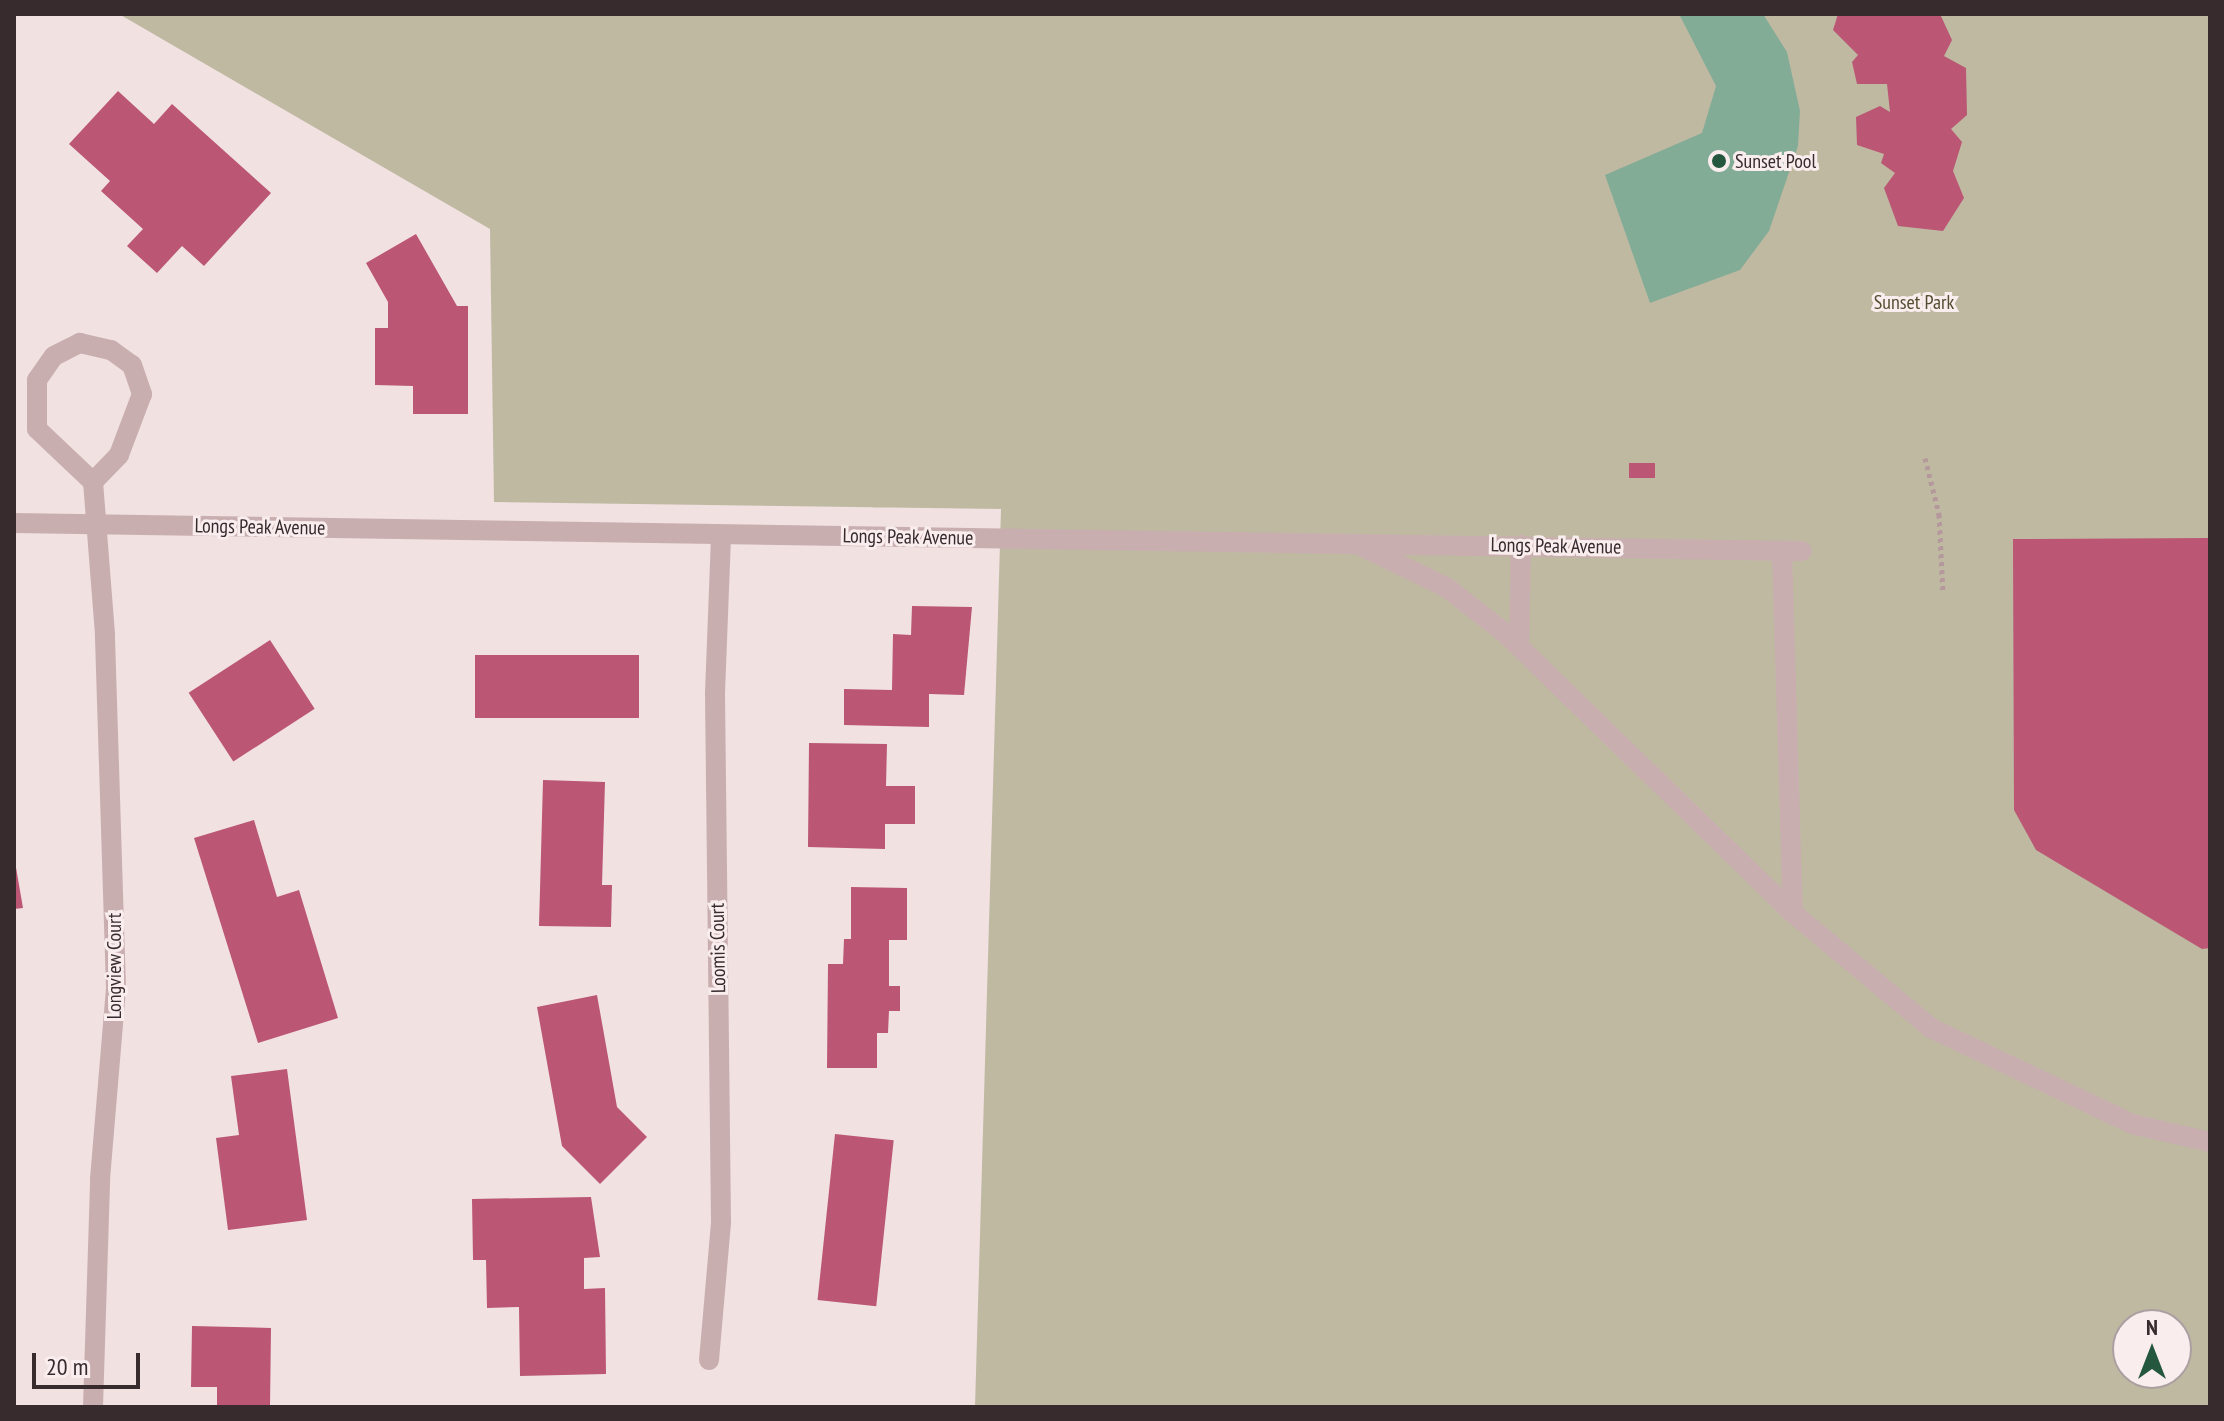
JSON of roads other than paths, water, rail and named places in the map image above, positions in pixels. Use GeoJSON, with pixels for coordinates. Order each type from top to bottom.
{"type":"FeatureCollection","features":[{"type":"Feature","properties":{"kind":"street"},"geometry":{"type":"LineString","coordinates":[[80,343],[111,350],[132,365],[142,394],[119,455],[93,482],[37,429],[37,380],[54,356],[80,343]]}},
{"type":"Feature","properties":{"kind":"street","name":"Longview Court"},"geometry":{"type":"LineString","coordinates":[[93,482],[98,524],[116,988],[100,1179],[93,1407]]}},
{"type":"Feature","properties":{"kind":"street","name":"Longs Peak Avenue"},"geometry":{"type":"LineString","coordinates":[[14,523],[1792,551],[1793,913]]}},
{"type":"Feature","properties":{"kind":"street","name":"Loomis Court"},"geometry":{"type":"LineString","coordinates":[[709,1360],[721,1222],[715,693],[721,535]]}},
{"type":"Feature","properties":{"kind":"street"},"geometry":{"type":"LineString","coordinates":[[1352,542],[1446,587],[1519,646],[1793,913],[1952,1041],[2132,1124],[2210,1142]]}},
{"type":"Feature","properties":{"kind":"street"},"geometry":{"type":"LineString","coordinates":[[1519,646],[1521,545]]}},
{"type":"Feature","properties":{"kind":"place","name":"Sunset Pool"},"geometry":{"type":"Point","coordinates":[1719,161]}},
{"type":"Feature","properties":{"kind":"park label","name":"Sunset Park"},"geometry":{"type":"Point","coordinates":[1914,302]}}]}
